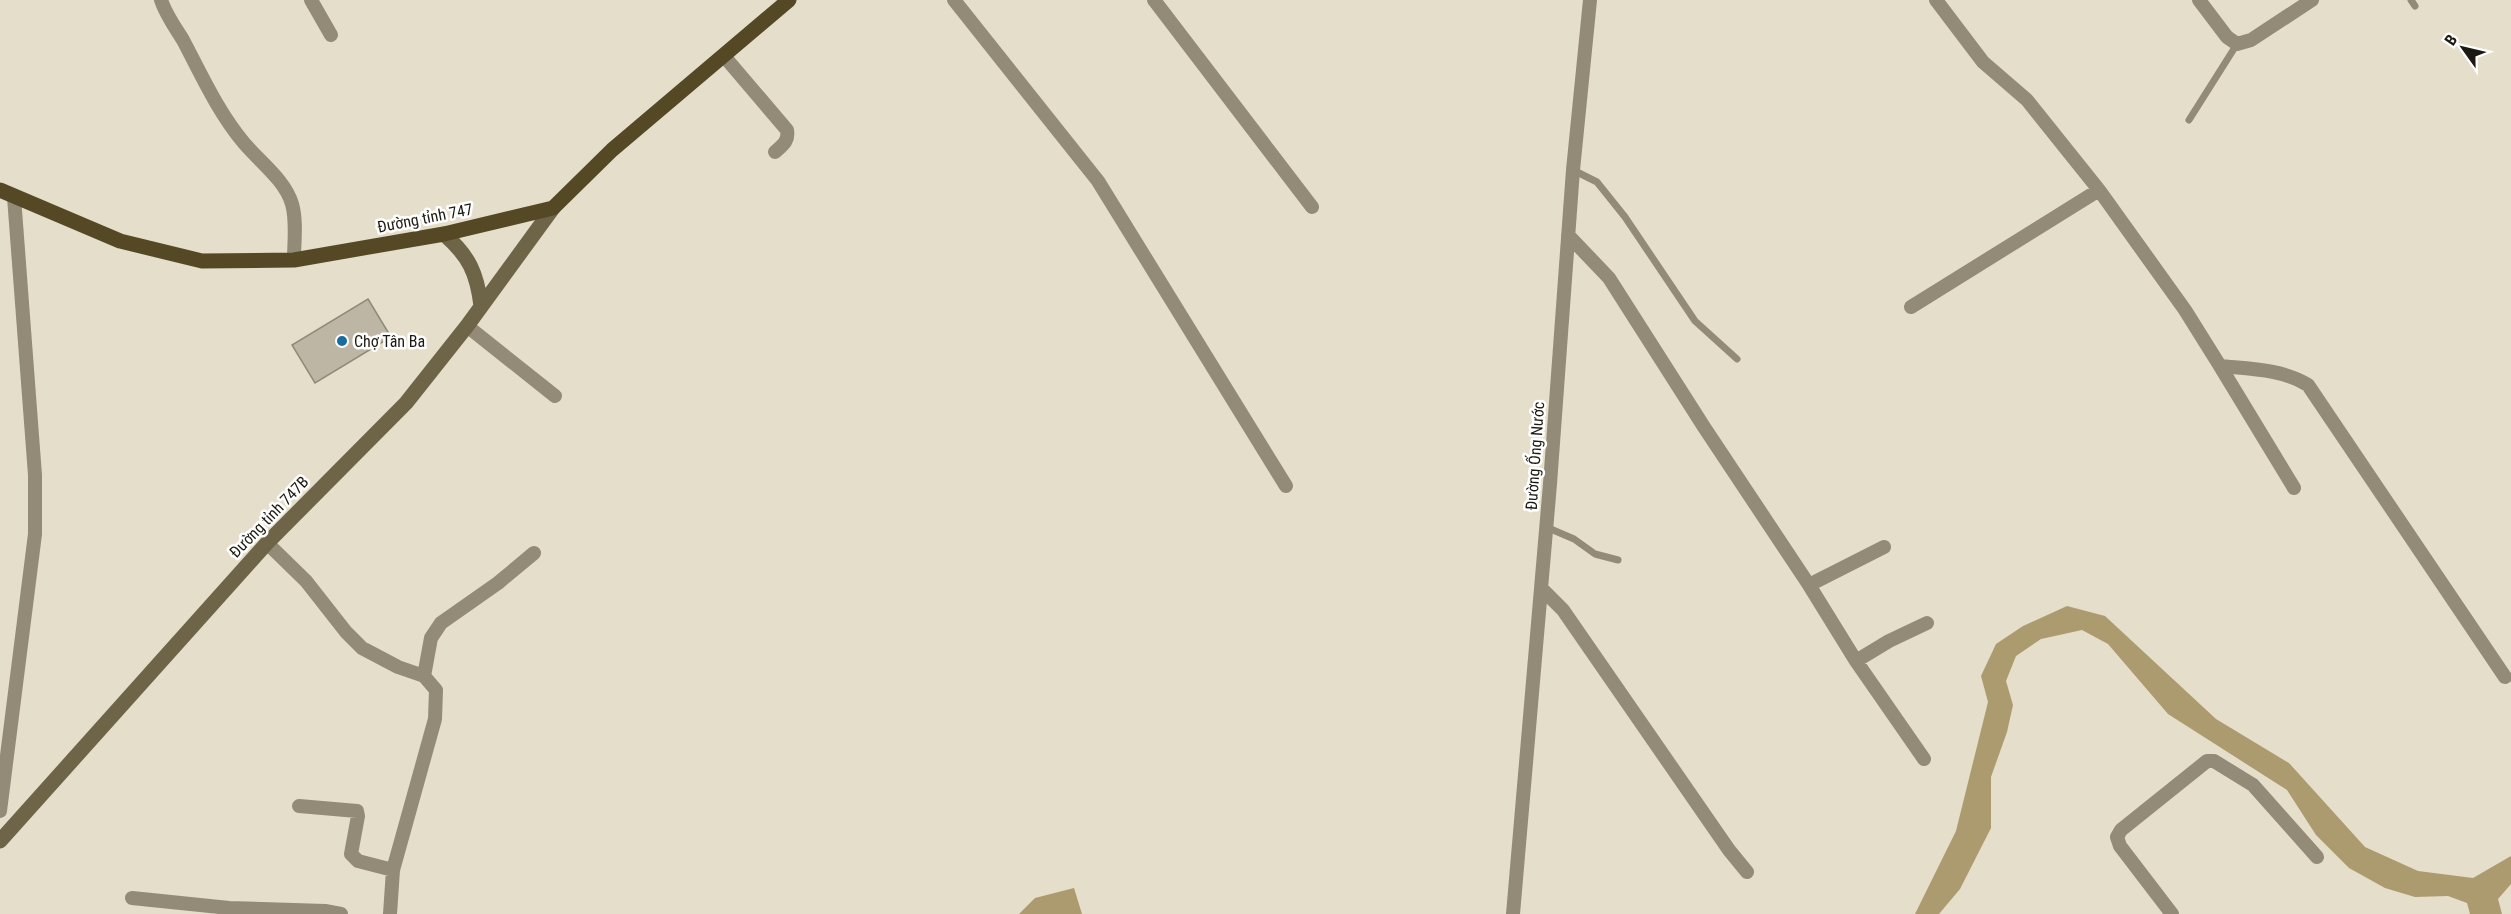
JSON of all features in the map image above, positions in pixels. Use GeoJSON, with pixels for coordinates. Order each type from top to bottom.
{"type":"FeatureCollection","features":[{"type":"Feature","properties":{"kind":"main road"},"geometry":{"type":"LineString","coordinates":[[553,208],[612,150],[789,0]]}},
{"type":"Feature","properties":{"kind":"main road","name":"Đường tỉnh 747"},"geometry":{"type":"LineString","coordinates":[[0,190],[120,241],[202,261],[294,260],[444,234],[553,208]]}},
{"type":"Feature","properties":{"kind":"main road","name":"Đường tỉnh 747B"},"geometry":{"type":"LineString","coordinates":[[0,841],[267,543],[406,403],[467,326],[553,208]]}},
{"type":"Feature","properties":{"kind":"main road"},"geometry":{"type":"LineString","coordinates":[[444,234],[456,244],[478,279],[481,306]]}},
{"type":"Feature","properties":{"kind":"street"},"geometry":{"type":"LineString","coordinates":[[161,0],[164,10],[212,98],[243,142],[283,187],[292,204],[295,220],[294,260]]}},
{"type":"Feature","properties":{"kind":"street"},"geometry":{"type":"LineString","coordinates":[[311,0],[331,35]]}},
{"type":"Feature","properties":{"kind":"street"},"geometry":{"type":"LineString","coordinates":[[954,0],[1098,181],[1286,486]]}},
{"type":"Feature","properties":{"kind":"street"},"geometry":{"type":"LineString","coordinates":[[1154,0],[1312,207]]}},
{"type":"Feature","properties":{"kind":"street","name":"Đường Ống Nước"},"geometry":{"type":"LineString","coordinates":[[1513,914],[1573,170],[1590,0]]}},
{"type":"Feature","properties":{"kind":"street"},"geometry":{"type":"LineString","coordinates":[[1936,0],[1983,62],[2027,100],[2099,190],[2185,310],[2294,488]]}},
{"type":"Feature","properties":{"kind":"street"},"geometry":{"type":"LineString","coordinates":[[2199,0],[2227,37],[2237,44],[2251,40],[2312,0]]}},
{"type":"Feature","properties":{"kind":"street"},"geometry":{"type":"LineString","coordinates":[[724,56],[787,130],[788,137],[784,145],[775,152]]}},
{"type":"Feature","properties":{"kind":"street"},"geometry":{"type":"LineString","coordinates":[[1911,307],[2099,190]]}},
{"type":"Feature","properties":{"kind":"street"},"geometry":{"type":"LineString","coordinates":[[0,811],[35,534],[35,475],[15,197]]}},
{"type":"Feature","properties":{"kind":"street"},"geometry":{"type":"LineString","coordinates":[[1568,235],[1609,278],[1856,661],[1924,759]]}},
{"type":"Feature","properties":{"kind":"street"},"geometry":{"type":"LineString","coordinates":[[467,326],[555,396]]}},
{"type":"Feature","properties":{"kind":"street"},"geometry":{"type":"LineString","coordinates":[[2220,366],[2279,373],[2296,377],[2308,385],[2505,677]]}},
{"type":"Feature","properties":{"kind":"street"},"geometry":{"type":"LineString","coordinates":[[267,543],[306,581],[346,632],[362,648],[398,667],[424,676],[436,690],[435,719],[393,870],[390,914]]}},
{"type":"Feature","properties":{"kind":"street"},"geometry":{"type":"LineString","coordinates":[[1809,585],[1884,547]]}},
{"type":"Feature","properties":{"kind":"street"},"geometry":{"type":"LineString","coordinates":[[424,676],[431,638],[441,623],[498,583],[534,553]]}},
{"type":"Feature","properties":{"kind":"street"},"geometry":{"type":"LineString","coordinates":[[1541,588],[1563,610],[1729,850],[1747,872]]}},
{"type":"Feature","properties":{"kind":"street"},"geometry":{"type":"LineString","coordinates":[[1856,661],[1889,641],[1927,623]]}},
{"type":"Feature","properties":{"kind":"street"},"geometry":{"type":"LineString","coordinates":[[2172,914],[2120,846],[2117,837],[2121,830],[2207,761],[2214,761],[2253,785],[2317,857]]}},
{"type":"Feature","properties":{"kind":"street"},"geometry":{"type":"LineString","coordinates":[[299,806],[357,811],[351,854],[358,861],[393,870]]}},
{"type":"Feature","properties":{"kind":"street"},"geometry":{"type":"LineString","coordinates":[[132,898],[229,908],[325,911],[340,914]]}},
{"type":"Feature","properties":{"kind":"lane"},"geometry":{"type":"LineString","coordinates":[[2189,120],[2237,44]]}},
{"type":"Feature","properties":{"kind":"lane"},"geometry":{"type":"LineString","coordinates":[[1573,170],[1597,182],[1625,217],[1695,321],[1737,359]]}},
{"type":"Feature","properties":{"kind":"lane"},"geometry":{"type":"LineString","coordinates":[[1546,527],[1574,539],[1595,554],[1618,560]]}},
{"type":"Feature","properties":{"kind":"shaded area"},"geometry":{"type":"Polygon","coordinates":[[[2067,606],[2105,616],[2216,719],[2289,763],[2365,847],[2418,871],[2473,878],[2511,856],[2511,884],[2498,899],[2502,914],[2470,914],[2467,903],[2448,896],[2415,897],[2385,888],[2349,868],[2316,835],[2287,790],[2168,714],[2108,644],[2082,630],[2041,639],[2016,656],[2006,681],[2013,705],[2007,732],[1991,777],[1991,828],[1960,889],[1939,914],[1915,914],[1956,831],[1988,702],[1981,676],[1996,644],[2023,626],[2067,606]]]}},
{"type":"Feature","properties":{"kind":"shaded area"},"geometry":{"type":"Polygon","coordinates":[[[1074,888],[1082,914],[1019,914],[1035,898],[1074,888]]]}},
{"type":"Feature","properties":{"kind":"building","name":"Chợ Tân Ba"},"geometry":{"type":"Polygon","coordinates":[[[368,299],[391,337],[315,383],[292,345],[368,299]]]}},
{"type":"Feature","properties":{"kind":"place","name":"Chợ Tân Ba"},"geometry":{"type":"Point","coordinates":[342,341]}}]}
